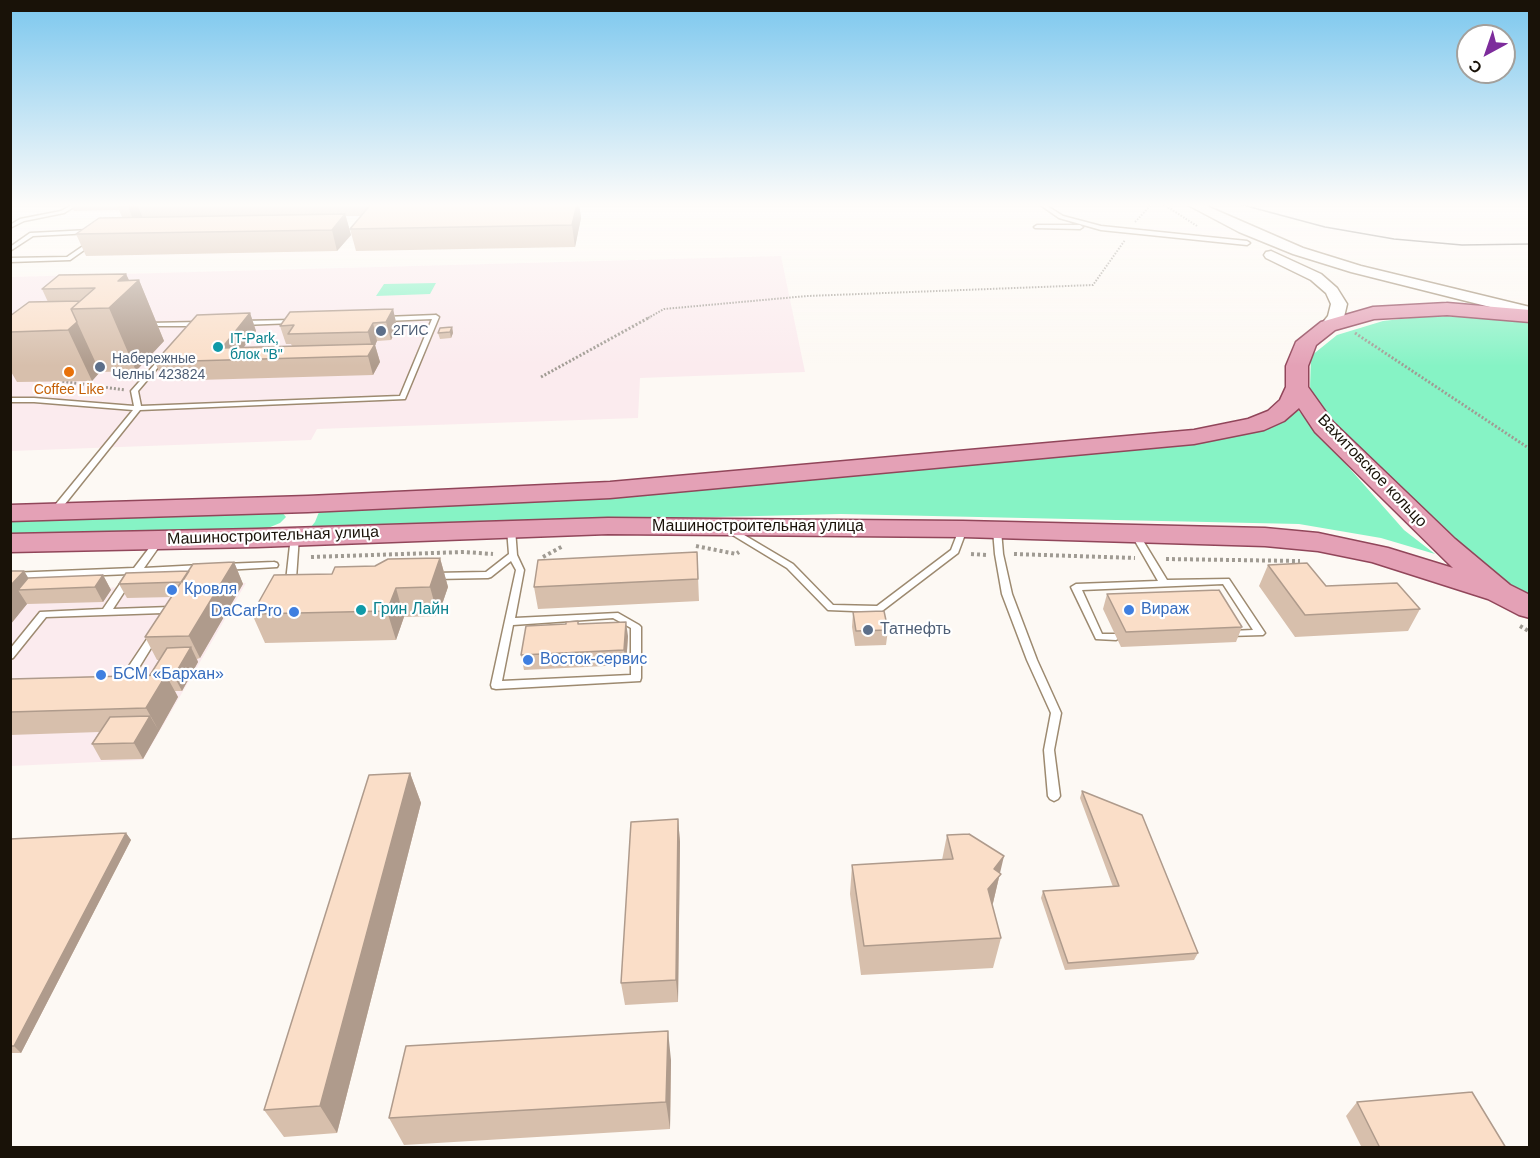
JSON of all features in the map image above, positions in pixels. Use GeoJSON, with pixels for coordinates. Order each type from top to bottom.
{"type":"FeatureCollection","features":[{"type":"Feature","properties":{"kind":"main road"},"geometry":{"type":"LineString","coordinates":[[1298,387],[1297,366],[1307,342],[1334,324],[1373,313],[1447,309],[1530,314]]}},
{"type":"Feature","properties":{"kind":"main road","name":"Машиностроительная улица"},"geometry":{"type":"LineString","coordinates":[[10,513],[278,505],[610,490],[1194,437],[1255,425],[1276,416],[1291,403],[1298,387]]}},
{"type":"Feature","properties":{"kind":"main road","name":"Вахитовское кольцо"},"geometry":{"type":"LineString","coordinates":[[1298,387],[1323,427],[1522,616]]}},
{"type":"Feature","properties":{"kind":"main road"},"geometry":{"type":"LineString","coordinates":[[257,538],[301,519],[304,510],[278,505]]}},
{"type":"Feature","properties":{"kind":"main road","name":"Машиностроительная улица"},"geometry":{"type":"LineString","coordinates":[[10,543],[257,538],[302,546],[512,542],[724,526],[967,542],[1135,546],[1265,537],[1318,542],[1378,554],[1499,592]]}},
{"type":"Feature","properties":{"kind":"street"},"geometry":{"type":"LineString","coordinates":[[1278,258],[1316,277],[1332,291],[1339,304],[1334,324]]}},
{"type":"Feature","properties":{"kind":"street"},"geometry":{"type":"LineString","coordinates":[[1321,258],[1530,314]]}},
{"type":"Feature","properties":{"kind":"lane"},"geometry":{"type":"LineString","coordinates":[[10,260],[69,258]]}},
{"type":"Feature","properties":{"kind":"lane"},"geometry":{"type":"LineString","coordinates":[[10,400],[138,408],[403,398],[436,317],[379,319]]}},
{"type":"Feature","properties":{"kind":"lane"},"geometry":{"type":"LineString","coordinates":[[228,323],[298,321]]}},
{"type":"Feature","properties":{"kind":"lane"},"geometry":{"type":"LineString","coordinates":[[185,333],[193,324]]}},
{"type":"Feature","properties":{"kind":"lane"},"geometry":{"type":"LineString","coordinates":[[137,326],[204,324]]}},
{"type":"Feature","properties":{"kind":"lane"},"geometry":{"type":"LineString","coordinates":[[138,408],[134,391],[171,349]]}},
{"type":"Feature","properties":{"kind":"lane"},"geometry":{"type":"LineString","coordinates":[[54,512],[138,408]]}},
{"type":"Feature","properties":{"kind":"lane"},"geometry":{"type":"LineString","coordinates":[[724,526],[790,566],[831,608],[879,609],[967,542]]}},
{"type":"Feature","properties":{"kind":"lane"},"geometry":{"type":"LineString","coordinates":[[106,612],[160,539]]}},
{"type":"Feature","properties":{"kind":"lane"},"geometry":{"type":"LineString","coordinates":[[418,577],[488,575],[512,542]]}},
{"type":"Feature","properties":{"kind":"lane"},"geometry":{"type":"LineString","coordinates":[[509,622],[615,615],[636,627],[636,678],[496,685],[509,622],[520,570],[512,542]]}},
{"type":"Feature","properties":{"kind":"lane"},"geometry":{"type":"LineString","coordinates":[[992,542],[999,554],[1007,594],[1032,660],[1056,713],[1049,750],[1054,796]]}},
{"type":"Feature","properties":{"kind":"lane"},"geometry":{"type":"LineString","coordinates":[[302,546],[291,581],[302,581]]}},
{"type":"Feature","properties":{"kind":"lane"},"geometry":{"type":"LineString","coordinates":[[1135,546],[1164,584]]}},
{"type":"Feature","properties":{"kind":"lane"},"geometry":{"type":"LineString","coordinates":[[217,567],[274,565]]}},
{"type":"Feature","properties":{"kind":"lane"},"geometry":{"type":"LineString","coordinates":[[10,576],[206,568]]}},
{"type":"Feature","properties":{"kind":"lane"},"geometry":{"type":"LineString","coordinates":[[1116,636],[1099,637],[1076,587],[1226,581],[1260,633],[1231,634]]}},
{"type":"Feature","properties":{"kind":"lane"},"geometry":{"type":"LineString","coordinates":[[10,656],[43,614],[170,610],[164,620]]}},
{"type":"Feature","properties":{"kind":"lane"},"geometry":{"type":"LineString","coordinates":[[110,687],[121,687],[158,629]]}},
{"type":"Feature","properties":{"kind":"path"},"geometry":{"type":"LineString","coordinates":[[541,377],[664,309],[807,296],[1093,285],[1113,258]]}},
{"type":"Feature","properties":{"kind":"path"},"geometry":{"type":"LineString","coordinates":[[1334,324],[1530,449]]}},
{"type":"Feature","properties":{"kind":"path"},"geometry":{"type":"LineString","coordinates":[[60,381],[134,391]]}},
{"type":"Feature","properties":{"kind":"path"},"geometry":{"type":"LineString","coordinates":[[967,542],[992,542]]}},
{"type":"Feature","properties":{"kind":"path"},"geometry":{"type":"LineString","coordinates":[[302,546],[493,554]]}},
{"type":"Feature","properties":{"kind":"path"},"geometry":{"type":"LineString","coordinates":[[1014,554],[1097,555],[1135,546]]}},
{"type":"Feature","properties":{"kind":"path"},"geometry":{"type":"LineString","coordinates":[[1166,560],[1309,561]]}},
{"type":"Feature","properties":{"kind":"path"},"geometry":{"type":"LineString","coordinates":[[1522,616],[1530,632]]}},
{"type":"Feature","properties":{"kind":"shaded area"},"geometry":{"type":"Polygon","coordinates":[[[706,258],[781,258],[805,372],[640,378],[638,418],[317,429],[311,440],[11,451],[10,277],[706,258]]]}},
{"type":"Feature","properties":{"kind":"shaded area","name":"БСМ «Бархан»"},"geometry":{"type":"Polygon","coordinates":[[[246,583],[143,760],[11,766],[10,591],[246,583]]]}},
{"type":"Feature","properties":{"kind":"green space"},"geometry":{"type":"Polygon","coordinates":[[[436,283],[430,294],[376,296],[384,284],[436,283]]]}},
{"type":"Feature","properties":{"kind":"green space"},"geometry":{"type":"Polygon","coordinates":[[[1427,316],[1487,317],[1529,322],[1529,598],[1503,582],[1430,523],[1318,406],[1310,389],[1311,356],[1337,335],[1383,321],[1427,316]]]}},
{"type":"Feature","properties":{"kind":"green space"},"geometry":{"type":"Polygon","coordinates":[[[1298,410],[1404,530],[1435,554],[1381,538],[1299,524],[841,514],[593,520],[306,533],[315,522],[319,512],[609,497],[1205,442],[1262,430],[1283,421],[1298,410]]]}},
{"type":"Feature","properties":{"kind":"green space"},"geometry":{"type":"Polygon","coordinates":[[[281,511],[286,517],[280,523],[268,528],[11,539],[10,522],[281,511]]]}},
{"type":"Feature","properties":{"kind":"building"},"geometry":{"type":"Polygon","coordinates":[[[126,274],[118,281],[139,280],[109,308],[71,309],[95,288],[42,289],[59,275],[126,274]]]}},
{"type":"Feature","properties":{"kind":"building"},"geometry":{"type":"Polygon","coordinates":[[[80,301],[71,309],[77,322],[68,330],[10,332],[10,316],[29,302],[80,301]]]}},
{"type":"Feature","properties":{"kind":"building"},"geometry":{"type":"Polygon","coordinates":[[[393,309],[386,322],[373,323],[368,332],[288,334],[294,325],[280,326],[290,312],[393,309]]]}},
{"type":"Feature","properties":{"kind":"building"},"geometry":{"type":"Polygon","coordinates":[[[250,313],[222,348],[375,344],[368,356],[155,362],[197,315],[250,313]]]}},
{"type":"Feature","properties":{"kind":"building"},"geometry":{"type":"Polygon","coordinates":[[[452,327],[450,332],[438,333],[440,328],[452,327]]]}},
{"type":"Feature","properties":{"kind":"building"},"geometry":{"type":"Polygon","coordinates":[[[697,552],[698,579],[534,587],[538,560],[697,552]]]}},
{"type":"Feature","properties":{"kind":"building"},"geometry":{"type":"Polygon","coordinates":[[[440,558],[430,587],[396,588],[387,611],[252,614],[274,575],[332,574],[335,567],[375,566],[388,559],[440,558]]]}},
{"type":"Feature","properties":{"kind":"building"},"geometry":{"type":"Polygon","coordinates":[[[234,562],[189,636],[145,637],[193,564],[234,562]]]}},
{"type":"Feature","properties":{"kind":"building"},"geometry":{"type":"Polygon","coordinates":[[[1307,563],[1326,586],[1397,583],[1420,609],[1305,615],[1268,565],[1307,563]]]}},
{"type":"Feature","properties":{"kind":"building"},"geometry":{"type":"Polygon","coordinates":[[[10,571],[24,571],[10,586],[10,571]]]}},
{"type":"Feature","properties":{"kind":"building"},"geometry":{"type":"Polygon","coordinates":[[[189,571],[182,582],[119,584],[126,573],[189,571]]]}},
{"type":"Feature","properties":{"kind":"building"},"geometry":{"type":"Polygon","coordinates":[[[103,575],[95,587],[18,590],[28,578],[103,575]]]}},
{"type":"Feature","properties":{"kind":"building"},"geometry":{"type":"Polygon","coordinates":[[[1219,590],[1242,627],[1126,632],[1107,594],[1219,590]]]}},
{"type":"Feature","properties":{"kind":"building"},"geometry":{"type":"Polygon","coordinates":[[[884,611],[888,630],[856,631],[853,612],[884,611]]]}},
{"type":"Feature","properties":{"kind":"building"},"geometry":{"type":"Polygon","coordinates":[[[578,621],[578,624],[626,622],[624,650],[521,655],[526,626],[566,624],[566,622],[578,621]]]}},
{"type":"Feature","properties":{"kind":"building"},"geometry":{"type":"Polygon","coordinates":[[[191,647],[174,676],[150,675],[167,648],[191,647]]]}},
{"type":"Feature","properties":{"kind":"building"},"geometry":{"type":"Polygon","coordinates":[[[166,675],[146,708],[10,712],[10,679],[166,675]]]}},
{"type":"Feature","properties":{"kind":"building"},"geometry":{"type":"Polygon","coordinates":[[[150,716],[134,743],[92,744],[110,717],[150,716]]]}},
{"type":"Feature","properties":{"kind":"building"},"geometry":{"type":"Polygon","coordinates":[[[410,773],[320,1106],[264,1110],[369,775],[410,773]]]}},
{"type":"Feature","properties":{"kind":"building"},"geometry":{"type":"Polygon","coordinates":[[[1082,791],[1142,815],[1198,953],[1068,963],[1043,891],[1119,886],[1082,791]]]}},
{"type":"Feature","properties":{"kind":"building"},"geometry":{"type":"Polygon","coordinates":[[[678,819],[676,980],[621,983],[631,822],[678,819]]]}},
{"type":"Feature","properties":{"kind":"building"},"geometry":{"type":"Polygon","coordinates":[[[126,833],[14,1046],[10,1046],[10,839],[126,833]]]}},
{"type":"Feature","properties":{"kind":"building"},"geometry":{"type":"Polygon","coordinates":[[[969,834],[1004,856],[994,869],[1001,874],[988,889],[1001,938],[864,946],[852,865],[953,859],[947,835],[969,834]]]}},
{"type":"Feature","properties":{"kind":"building"},"geometry":{"type":"Polygon","coordinates":[[[668,1031],[666,1102],[389,1118],[406,1046],[668,1031]]]}},
{"type":"Feature","properties":{"kind":"building"},"geometry":{"type":"Polygon","coordinates":[[[1472,1092],[1506,1148],[1380,1148],[1357,1102],[1472,1092]]]}},
{"type":"Feature","properties":{"kind":"place","name":"2ГИС"},"geometry":{"type":"Point","coordinates":[381,331]}},
{"type":"Feature","properties":{"kind":"place","name":"IT-Park, блок \"В\""},"geometry":{"type":"Point","coordinates":[218,347]}},
{"type":"Feature","properties":{"kind":"place","name":"Набережные Челны 423824"},"geometry":{"type":"Point","coordinates":[100,367]}},
{"type":"Feature","properties":{"kind":"place","name":"Coffee Like"},"geometry":{"type":"Point","coordinates":[69,372]}},
{"type":"Feature","properties":{"kind":"place","name":"Кровля"},"geometry":{"type":"Point","coordinates":[172,590]}},
{"type":"Feature","properties":{"kind":"place","name":"Грин Лайн"},"geometry":{"type":"Point","coordinates":[361,610]}},
{"type":"Feature","properties":{"kind":"place","name":"Вираж"},"geometry":{"type":"Point","coordinates":[1129,610]}},
{"type":"Feature","properties":{"kind":"place","name":"DaCarPro"},"geometry":{"type":"Point","coordinates":[294,612]}},
{"type":"Feature","properties":{"kind":"place","name":"Татнефть"},"geometry":{"type":"Point","coordinates":[868,630]}},
{"type":"Feature","properties":{"kind":"place","name":"Восток-сервис"},"geometry":{"type":"Point","coordinates":[528,660]}},
{"type":"Feature","properties":{"kind":"place","name":"БСМ «Бархан»"},"geometry":{"type":"Point","coordinates":[101,675]}}]}
